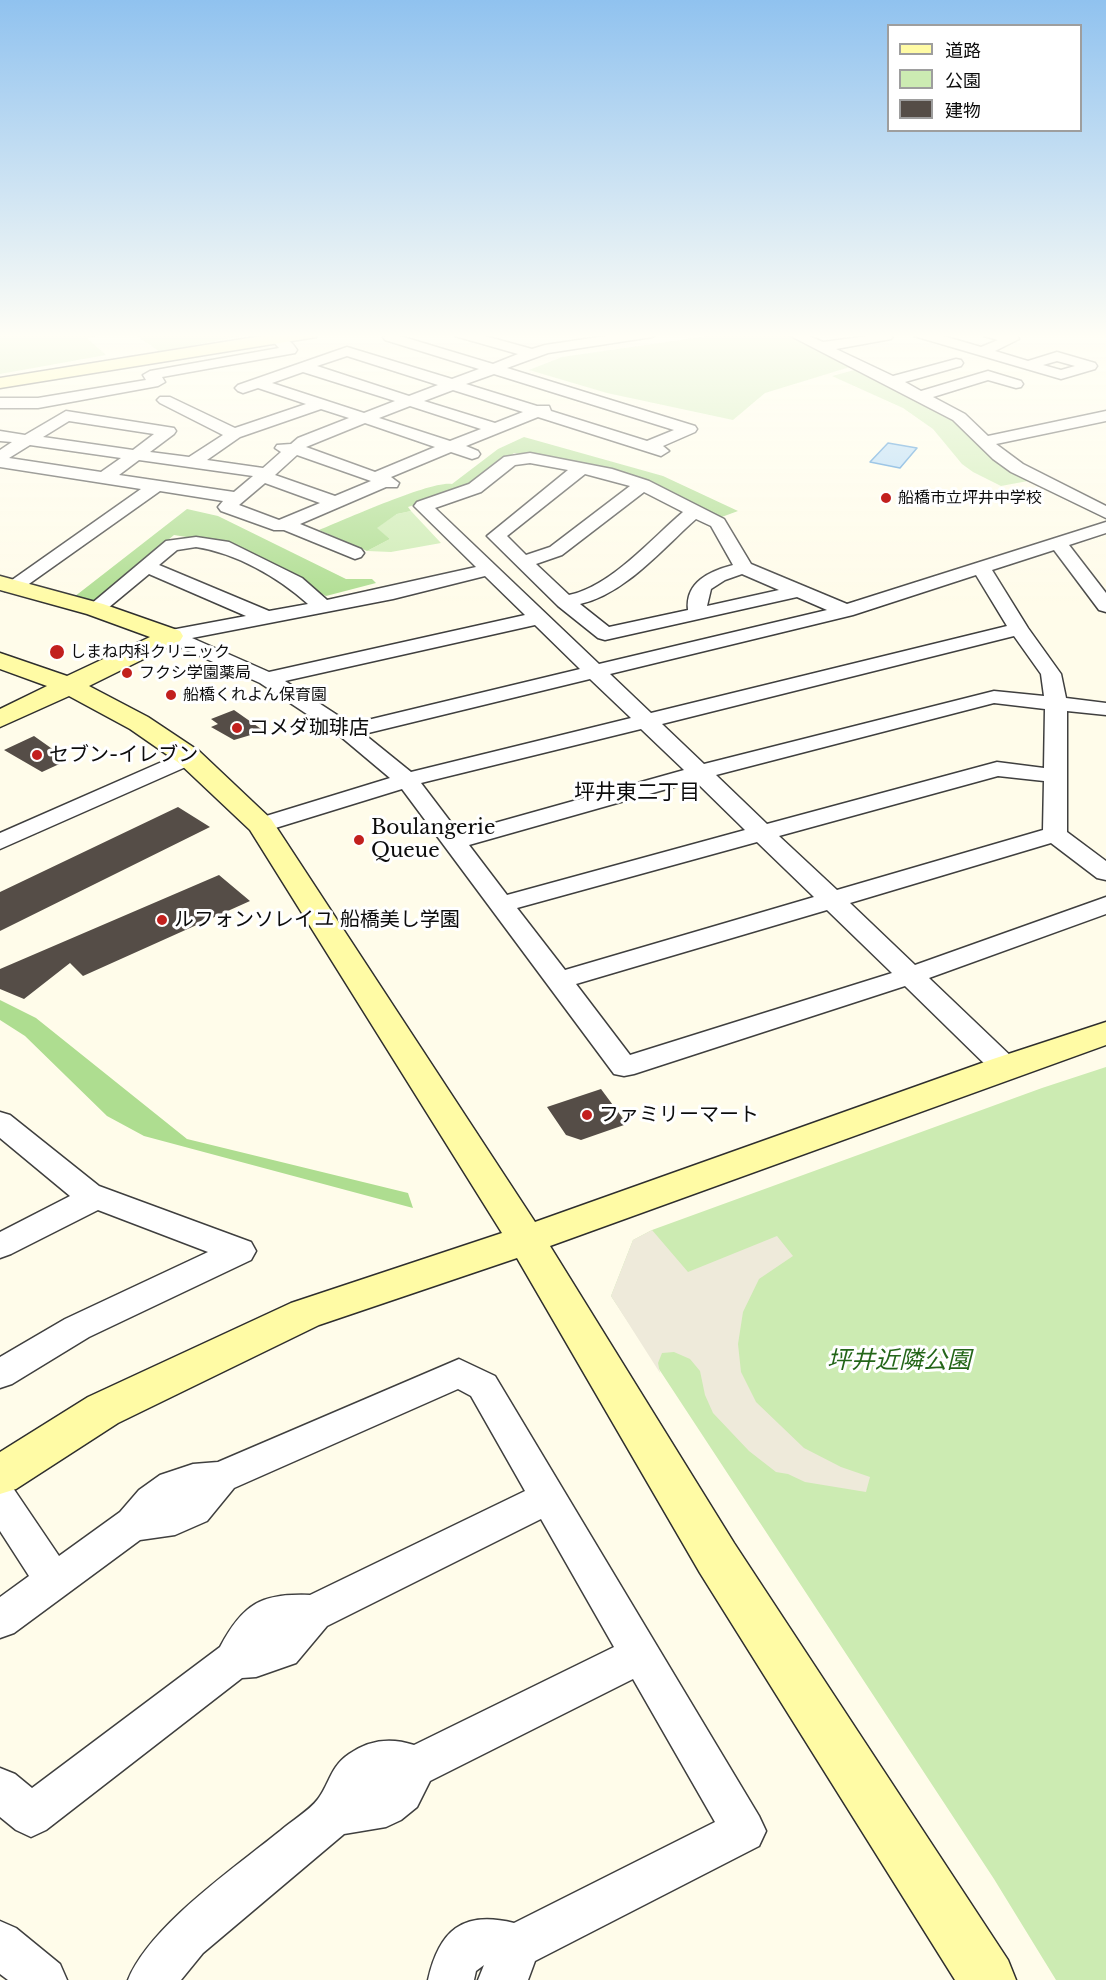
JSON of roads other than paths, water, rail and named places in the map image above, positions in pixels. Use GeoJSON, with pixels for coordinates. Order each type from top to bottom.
{"type":"FeatureCollection","features":[{"type":"Feature","properties":{"kind":"street"},"geometry":{"type":"LineString","coordinates":[[0,459],[50,425]]}},
{"type":"Feature","properties":{"kind":"street"},"geometry":{"type":"LineString","coordinates":[[106,477],[168,431],[151,425]]}},
{"type":"Feature","properties":{"kind":"street"},"geometry":{"type":"LineString","coordinates":[[216,425],[234,434]]}},
{"type":"Feature","properties":{"kind":"street"},"geometry":{"type":"LineString","coordinates":[[195,461],[234,434],[259,425]]}},
{"type":"Feature","properties":{"kind":"street"},"geometry":{"type":"LineString","coordinates":[[346,425],[304,441],[227,507],[280,526],[452,447],[506,425]]}},
{"type":"Feature","properties":{"kind":"street"},"geometry":{"type":"LineString","coordinates":[[383,425],[472,454]]}},
{"type":"Feature","properties":{"kind":"street"},"geometry":{"type":"LineString","coordinates":[[486,425],[497,429]]}},
{"type":"Feature","properties":{"kind":"street"},"geometry":{"type":"LineString","coordinates":[[580,425],[654,449],[689,429],[677,425]]}},
{"type":"Feature","properties":{"kind":"street"},"geometry":{"type":"LineString","coordinates":[[967,425],[1017,468],[1106,513]]}},
{"type":"Feature","properties":{"kind":"street"},"geometry":{"type":"LineString","coordinates":[[984,442],[1062,425]]}},
{"type":"Feature","properties":{"kind":"street"},"geometry":{"type":"LineString","coordinates":[[0,435],[195,461],[264,474],[335,502]]}},
{"type":"Feature","properties":{"kind":"street"},"geometry":{"type":"LineString","coordinates":[[269,447],[295,449],[403,488]]}},
{"type":"Feature","properties":{"kind":"street"},"geometry":{"type":"LineString","coordinates":[[744,568],[718,523],[644,484],[582,468],[530,458],[510,461],[475,488],[423,506],[829,900],[1005,1067]]}},
{"type":"Feature","properties":{"kind":"street"},"geometry":{"type":"LineString","coordinates":[[0,459],[236,498]]}},
{"type":"Feature","properties":{"kind":"street"},"geometry":{"type":"LineString","coordinates":[[582,468],[496,536],[565,602],[604,634],[798,591]]}},
{"type":"Feature","properties":{"kind":"street"},"geometry":{"type":"LineString","coordinates":[[523,562],[556,551],[644,484]]}},
{"type":"Feature","properties":{"kind":"street"},"geometry":{"type":"LineString","coordinates":[[6,585],[158,485]]}},
{"type":"Feature","properties":{"kind":"street"},"geometry":{"type":"LineString","coordinates":[[565,602],[586,597],[612,584],[694,511]]}},
{"type":"Feature","properties":{"kind":"street"},"geometry":{"type":"LineString","coordinates":[[284,524],[355,553]]}},
{"type":"Feature","properties":{"kind":"street"},"geometry":{"type":"LineString","coordinates":[[348,731],[846,611],[1106,527]]}},
{"type":"Feature","properties":{"kind":"street"},"geometry":{"type":"LineString","coordinates":[[95,609],[172,545],[196,542],[223,546],[295,582],[323,607]]}},
{"type":"Feature","properties":{"kind":"street"},"geometry":{"type":"LineString","coordinates":[[1059,543],[1106,606]]}},
{"type":"Feature","properties":{"kind":"street"},"geometry":{"type":"LineString","coordinates":[[146,566],[264,616]]}},
{"type":"Feature","properties":{"kind":"street"},"geometry":{"type":"LineString","coordinates":[[701,612],[697,609],[696,597],[704,585],[722,573],[744,568],[846,611]]}},
{"type":"Feature","properties":{"kind":"street"},"geometry":{"type":"LineString","coordinates":[[981,568],[1051,675],[1056,704],[1055,834]]}},
{"type":"Feature","properties":{"kind":"street"},"geometry":{"type":"LineString","coordinates":[[0,719],[171,636],[264,616],[323,607],[489,570]]}},
{"type":"Feature","properties":{"kind":"street"},"geometry":{"type":"LineString","coordinates":[[6,585],[95,609],[171,636],[267,679],[348,731],[407,780],[561,980],[624,1067],[910,976],[1106,905]]}},
{"type":"Feature","properties":{"kind":"street"},"geometry":{"type":"LineString","coordinates":[[267,679],[540,618]]}},
{"type":"Feature","properties":{"kind":"street"},"geometry":{"type":"LineString","coordinates":[[261,825],[407,780],[1019,629]]}},
{"type":"Feature","properties":{"kind":"street"},"geometry":{"type":"LineString","coordinates":[[0,661],[70,686],[139,723],[189,757],[261,825],[526,1240],[717,1558],[988,1980]]}},
{"type":"Feature","properties":{"kind":"street"},"geometry":{"type":"LineString","coordinates":[[454,842],[698,773],[994,697],[1106,709]]}},
{"type":"Feature","properties":{"kind":"street"},"geometry":{"type":"LineString","coordinates":[[0,842],[189,757]]}},
{"type":"Feature","properties":{"kind":"street"},"geometry":{"type":"LineString","coordinates":[[502,904],[997,769],[1057,776]]}},
{"type":"Feature","properties":{"kind":"street"},"geometry":{"type":"LineString","coordinates":[[1055,834],[1106,873]]}},
{"type":"Feature","properties":{"kind":"street"},"geometry":{"type":"LineString","coordinates":[[561,980],[1055,834]]}},
{"type":"Feature","properties":{"kind":"street"},"geometry":{"type":"LineString","coordinates":[[0,1475],[103,1410],[305,1314],[526,1240],[1005,1067],[1106,1033]]}},
{"type":"Feature","properties":{"kind":"street"},"geometry":{"type":"LineString","coordinates":[[0,1374],[77,1328],[240,1251],[88,1194],[3,1128]]}},
{"type":"Feature","properties":{"kind":"street"},"geometry":{"type":"LineString","coordinates":[[0,1246],[96,1197]]}},
{"type":"Feature","properties":{"kind":"street"},"geometry":{"type":"LineString","coordinates":[[0,1620],[133,1524],[169,1522],[192,1513],[221,1477],[459,1373],[483,1386],[744,1831],[508,1963],[494,1940],[469,1944],[454,1962],[451,1980]]}},
{"type":"Feature","properties":{"kind":"street"},"geometry":{"type":"LineString","coordinates":[[0,1789],[31,1815],[234,1660],[245,1638],[262,1618],[284,1611],[313,1613],[549,1497]]}},
{"type":"Feature","properties":{"kind":"street"},"geometry":{"type":"LineString","coordinates":[[0,1499],[54,1581]]}},
{"type":"Feature","properties":{"kind":"street"},"geometry":{"type":"LineString","coordinates":[[151,1980],[187,1937],[334,1814],[386,1805],[402,1792],[415,1766],[640,1655]]}},
{"type":"Feature","properties":{"kind":"water"},"geometry":{"type":"Polygon","coordinates":[[[888,443],[917,448],[900,468],[870,462],[888,443]]]}},
{"type":"Feature","properties":{"kind":"place","name":"船橋市立坪井中学校"},"geometry":{"type":"Point","coordinates":[886,498]}},
{"type":"Feature","properties":{"kind":"place","name":"しまね内科クリニック"},"geometry":{"type":"Point","coordinates":[57,652]}},
{"type":"Feature","properties":{"kind":"place","name":"フクシ学園薬局"},"geometry":{"type":"Point","coordinates":[127,673]}},
{"type":"Feature","properties":{"kind":"place","name":"船橋くれよん保育園"},"geometry":{"type":"Point","coordinates":[171,695]}},
{"type":"Feature","properties":{"kind":"place","name":"コメダ珈琲店"},"geometry":{"type":"Point","coordinates":[237,728]}},
{"type":"Feature","properties":{"kind":"place","name":"セブン-イレブン"},"geometry":{"type":"Point","coordinates":[37,755]}},
{"type":"Feature","properties":{"kind":"place","name":"Boulangerie Queue"},"geometry":{"type":"Point","coordinates":[359,840]}},
{"type":"Feature","properties":{"kind":"place","name":"ルフォンソレイユ 船橋美し学園"},"geometry":{"type":"Point","coordinates":[162,920]}},
{"type":"Feature","properties":{"kind":"place","name":"ファミリーマート"},"geometry":{"type":"Point","coordinates":[587,1115]}},
{"type":"Feature","properties":{"kind":"district","name":"坪井東二丁目"},"geometry":{"type":"Point","coordinates":[637,793]}},
{"type":"Feature","properties":{"kind":"park label","name":"坪井近隣公園"},"geometry":{"type":"Point","coordinates":[899,1361]}}]}
